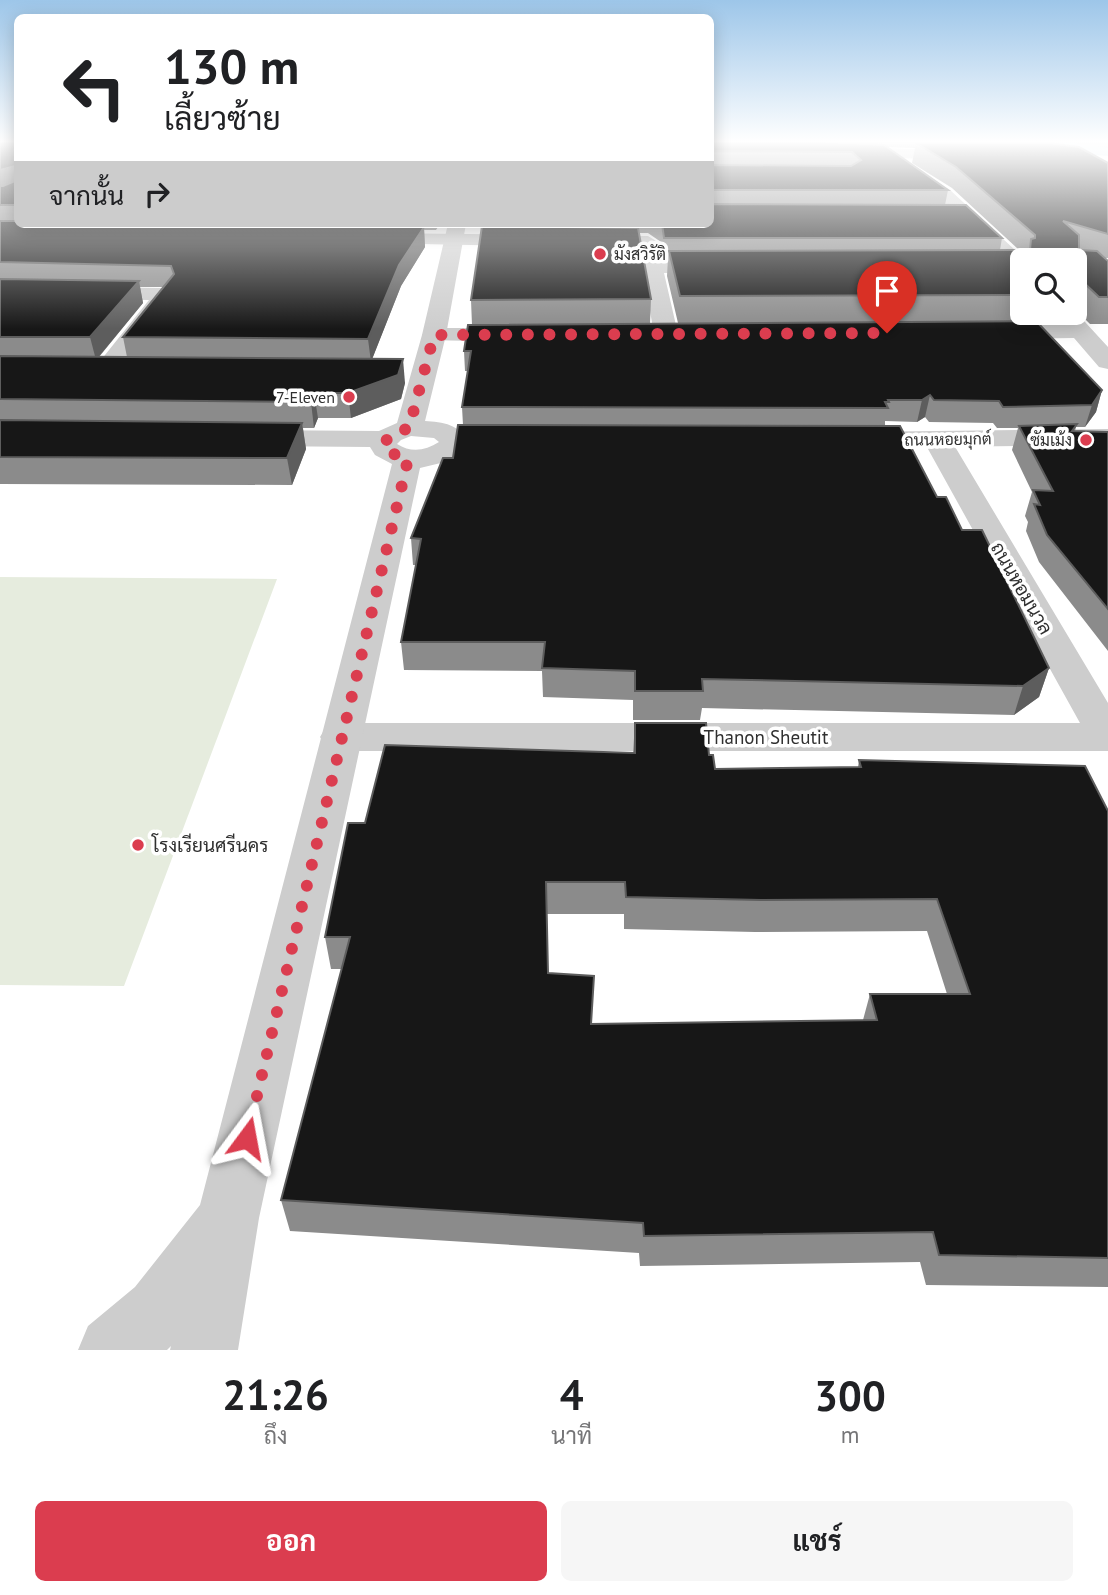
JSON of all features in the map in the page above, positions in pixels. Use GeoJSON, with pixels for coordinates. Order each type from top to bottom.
{"type":"FeatureCollection","features":[{"type":"Feature","properties":{"kind":"street"},"geometry":{"type":"LineString","coordinates":[[953,203],[1010,255]]}},
{"type":"Feature","properties":{"kind":"street"},"geometry":{"type":"LineString","coordinates":[[942,216],[969,216]]}},
{"type":"Feature","properties":{"kind":"street"},"geometry":{"type":"LineString","coordinates":[[204,1350],[228,1218],[341,737],[401,442],[434,335],[455,232]]}},
{"type":"Feature","properties":{"kind":"street"},"geometry":{"type":"LineString","coordinates":[[357,239],[455,232],[646,233],[666,334]]}},
{"type":"Feature","properties":{"kind":"street"},"geometry":{"type":"LineString","coordinates":[[652,267],[734,267]]}},
{"type":"Feature","properties":{"kind":"street"},"geometry":{"type":"LineString","coordinates":[[995,267],[1010,267]]}},
{"type":"Feature","properties":{"kind":"street"},"geometry":{"type":"LineString","coordinates":[[0,292],[165,294],[105,370]]}},
{"type":"Feature","properties":{"kind":"street"},"geometry":{"type":"LineString","coordinates":[[1076,325],[1108,362]]}},
{"type":"Feature","properties":{"kind":"street"},"geometry":{"type":"LineString","coordinates":[[970,332],[1081,331]]}},
{"type":"Feature","properties":{"kind":"street"},"geometry":{"type":"LineString","coordinates":[[639,334],[694,334]]}},
{"type":"Feature","properties":{"kind":"street"},"geometry":{"type":"LineString","coordinates":[[434,335],[543,335]]}},
{"type":"Feature","properties":{"kind":"street"},"geometry":{"type":"LineString","coordinates":[[79,370],[133,371]]}},
{"type":"Feature","properties":{"kind":"street"},"geometry":{"type":"LineString","coordinates":[[396,373],[424,373]]}},
{"type":"Feature","properties":{"kind":"street"},"geometry":{"type":"LineString","coordinates":[[226,438],[401,442],[441,430],[466,439]]}},
{"type":"Feature","properties":{"kind":"street","name":"ถนนหอยมุกต์"},"geometry":{"type":"LineString","coordinates":[[826,440],[1108,437]]}},
{"type":"Feature","properties":{"kind":"street","name":"ถนนหอมนวล"},"geometry":{"type":"LineString","coordinates":[[937,440],[1108,737]]}},
{"type":"Feature","properties":{"kind":"street","name":"Thanon Sheutit"},"geometry":{"type":"LineString","coordinates":[[341,737],[1108,737]]}},
{"type":"Feature","properties":{"kind":"street"},"geometry":{"type":"LineString","coordinates":[[112,1350],[126,1341],[168,1302],[228,1218]]}},
{"type":"Feature","properties":{"kind":"shaded area"},"geometry":{"type":"Polygon","coordinates":[[[0,577],[277,579],[124,986],[0,985],[0,577]]]}},
{"type":"Feature","properties":{"kind":"building"},"geometry":{"type":"Polygon","coordinates":[[[998,203],[1108,203],[1108,234],[1063,221],[1079,235],[1079,248],[1030,248],[1031,239],[1035,238],[1035,235],[998,203]]]}},
{"type":"Feature","properties":{"kind":"building"},"geometry":{"type":"Polygon","coordinates":[[[714,204],[966,205],[1002,238],[664,238],[663,228],[714,228],[714,204]]]}},
{"type":"Feature","properties":{"kind":"building"},"geometry":{"type":"Polygon","coordinates":[[[0,221],[14,221],[14,228],[423,228],[399,265],[368,339],[123,337],[174,274],[171,266],[0,262],[0,221]]]}},
{"type":"Feature","properties":{"kind":"building"},"geometry":{"type":"Polygon","coordinates":[[[482,228],[638,228],[651,299],[471,300],[482,228]]]}},
{"type":"Feature","properties":{"kind":"building"},"geometry":{"type":"Polygon","coordinates":[[[1010,250],[1010,295],[680,296],[669,251],[1010,250]]]}},
{"type":"Feature","properties":{"kind":"building"},"geometry":{"type":"Polygon","coordinates":[[[1087,250],[1097,251],[1108,261],[1108,297],[1099,297],[1087,286],[1087,250]]]}},
{"type":"Feature","properties":{"kind":"building"},"geometry":{"type":"Polygon","coordinates":[[[0,279],[139,281],[90,337],[0,337],[0,279]]]}},
{"type":"Feature","properties":{"kind":"building"},"geometry":{"type":"Polygon","coordinates":[[[1010,321],[1010,325],[1040,325],[1102,390],[1092,405],[1003,407],[999,401],[934,400],[930,395],[922,400],[888,400],[889,402],[885,402],[888,408],[462,407],[471,351],[464,351],[468,325],[1010,321]]]}},
{"type":"Feature","properties":{"kind":"building"},"geometry":{"type":"Polygon","coordinates":[[[0,356],[403,359],[398,375],[348,393],[314,393],[311,402],[0,399],[0,356]]]}},
{"type":"Feature","properties":{"kind":"building"},"geometry":{"type":"Polygon","coordinates":[[[0,420],[302,423],[287,458],[0,457],[0,420]]]}},
{"type":"Feature","properties":{"kind":"building"},"geometry":{"type":"Polygon","coordinates":[[[1077,424],[1072,431],[1108,432],[1108,609],[1047,535],[1034,504],[1040,505],[1033,490],[1053,491],[1019,426],[1077,424]]]}},
{"type":"Feature","properties":{"kind":"building"},"geometry":{"type":"Polygon","coordinates":[[[458,425],[900,426],[937,497],[946,497],[962,530],[982,530],[1049,668],[1023,686],[702,679],[703,691],[635,691],[635,671],[542,668],[545,642],[401,642],[421,539],[411,538],[443,458],[453,458],[458,425]]]}},
{"type":"Feature","properties":{"kind":"building"},"geometry":{"type":"Polygon","coordinates":[[[635,723],[706,723],[709,755],[713,755],[715,769],[861,767],[859,760],[1085,766],[1108,811],[1108,1258],[939,1255],[933,1232],[644,1236],[643,1223],[281,1200],[350,937],[325,937],[348,823],[365,823],[385,745],[635,753],[635,723]],[[546,882],[548,973],[594,976],[591,1024],[877,1020],[870,994],[970,994],[937,899],[761,900],[626,897],[625,882],[546,882]]]}},
{"type":"Feature","properties":{"kind":"place","name":"มังสวิรัติ"},"geometry":{"type":"Point","coordinates":[600,254]}},
{"type":"Feature","properties":{"kind":"place","name":"7-Eleven"},"geometry":{"type":"Point","coordinates":[349,397]}},
{"type":"Feature","properties":{"kind":"place","name":"ซัมเม้ง"},"geometry":{"type":"Point","coordinates":[1086,440]}},
{"type":"Feature","properties":{"kind":"place","name":"โรงเรียนศรีนคร"},"geometry":{"type":"Point","coordinates":[138,845]}},
{"type":"Feature","properties":{"kind":"route"},"geometry":{"type":"LineString","coordinates":[[247,1138],[408,458],[390,453],[383,444],[391,435],[409,428],[434,335],[887,333]]}}]}
